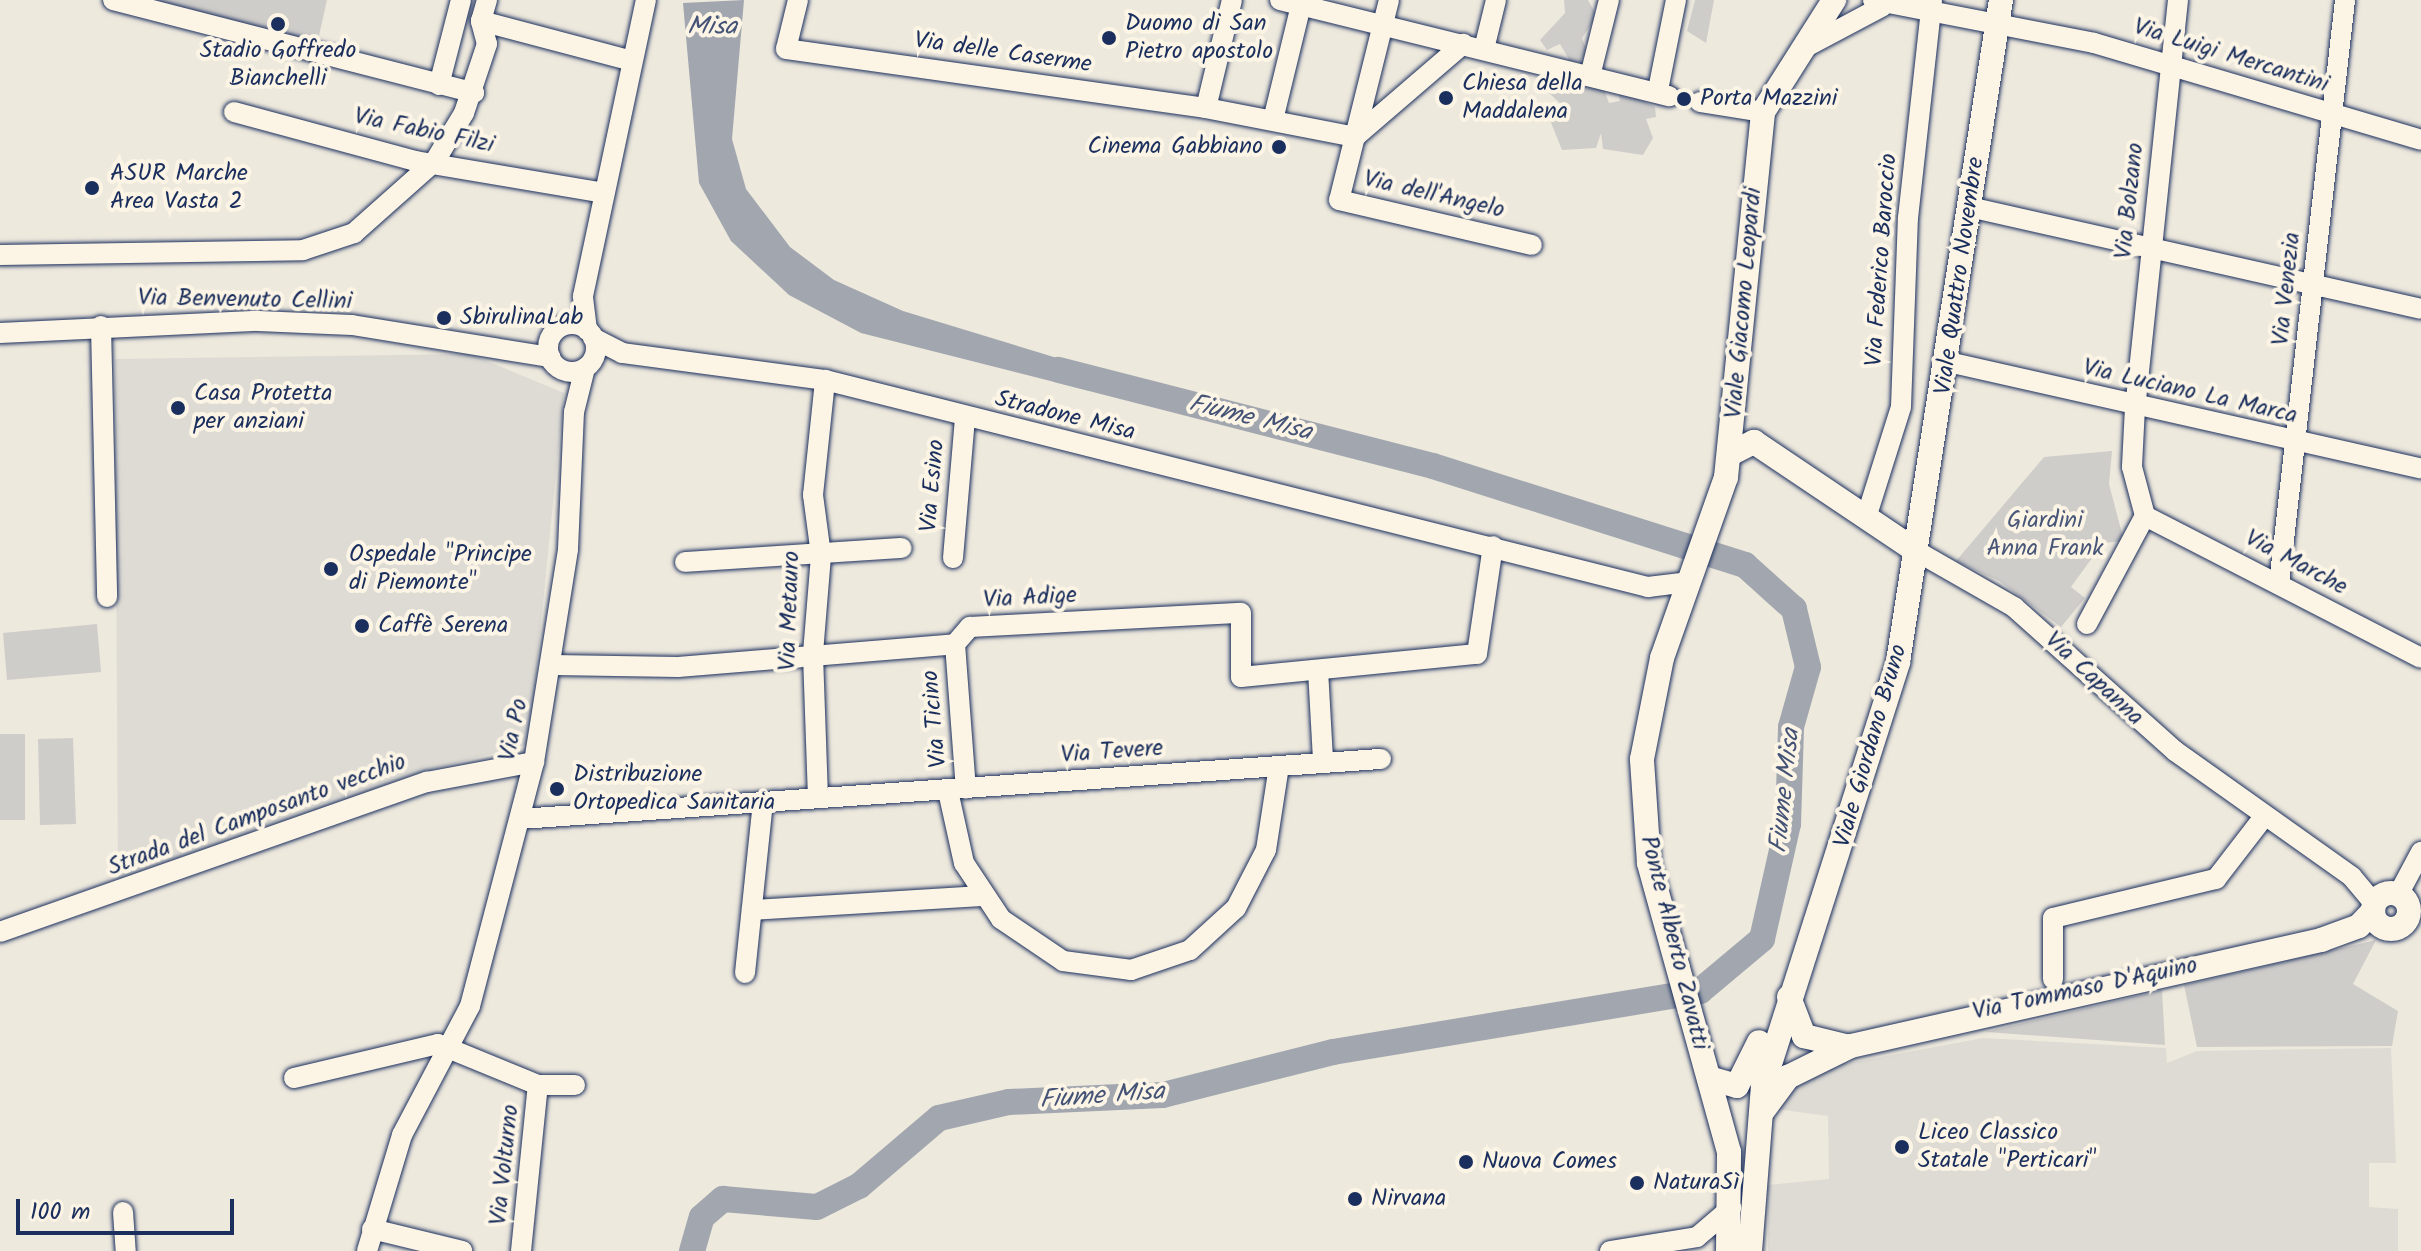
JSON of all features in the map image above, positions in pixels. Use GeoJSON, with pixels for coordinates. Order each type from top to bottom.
{"type":"FeatureCollection","features":[{"type":"Feature","properties":{"kind":"main road","name":"Viale Giacomo Leopardi"},"geometry":{"type":"LineString","coordinates":[[1675,619],[1721,494],[1730,454],[1756,110],[1804,48],[1834,0]]}},
{"type":"Feature","properties":{"kind":"main road","name":"Viale Quattro Novembre"},"geometry":{"type":"LineString","coordinates":[[1918,552],[1999,11]]}},
{"type":"Feature","properties":{"kind":"main road"},"geometry":{"type":"LineString","coordinates":[[1730,454],[1754,442],[1918,552]]}},
{"type":"Feature","properties":{"kind":"main road","name":"Viale Giordano Bruno"},"geometry":{"type":"LineString","coordinates":[[1750,1251],[1756,1121],[1789,994],[1890,694],[1918,552]]}},
{"type":"Feature","properties":{"kind":"main road","name":"Ponte Alberto Zavatti"},"geometry":{"type":"LineString","coordinates":[[1675,619],[1642,759],[1649,863],[1707,1072]]}},
{"type":"Feature","properties":{"kind":"main road","name":"Via Tommaso D'Aquino"},"geometry":{"type":"LineString","coordinates":[[1789,994],[1793,1022],[1804,1036],[1821,1046],[1851,1046],[2321,940],[2398,914]]}},
{"type":"Feature","properties":{"kind":"main road","name":"Viale Giordano Bruno"},"geometry":{"type":"LineString","coordinates":[[1707,1072],[1737,1086],[1747,1076],[1809,935]]}},
{"type":"Feature","properties":{"kind":"main road","name":"Via Tommaso D'Aquino"},"geometry":{"type":"LineString","coordinates":[[1756,1121],[1788,1077],[1851,1046]]}},
{"type":"Feature","properties":{"kind":"main road"},"geometry":{"type":"LineString","coordinates":[[1707,1072],[1729,1152],[1731,1208],[1728,1251]]}},
{"type":"Feature","properties":{"kind":"street"},"geometry":{"type":"LineString","coordinates":[[113,0],[474,93]]}},
{"type":"Feature","properties":{"kind":"street"},"geometry":{"type":"LineString","coordinates":[[439,85],[461,0]]}},
{"type":"Feature","properties":{"kind":"street"},"geometry":{"type":"LineString","coordinates":[[0,255],[329,245],[354,233],[435,161],[474,93],[487,44],[481,21],[487,0]]}},
{"type":"Feature","properties":{"kind":"street"},"geometry":{"type":"LineString","coordinates":[[555,363],[558,330],[589,270],[646,0]]}},
{"type":"Feature","properties":{"kind":"street","name":"Via delle Caserme"},"geometry":{"type":"LineString","coordinates":[[798,0],[786,49],[1206,108],[1355,137]]}},
{"type":"Feature","properties":{"kind":"street"},"geometry":{"type":"LineString","coordinates":[[1206,108],[1232,0]]}},
{"type":"Feature","properties":{"kind":"street"},"geometry":{"type":"LineString","coordinates":[[1280,0],[1591,72],[1664,93],[1676,0]]}},
{"type":"Feature","properties":{"kind":"street"},"geometry":{"type":"LineString","coordinates":[[1355,137],[1389,0]]}},
{"type":"Feature","properties":{"kind":"street"},"geometry":{"type":"LineString","coordinates":[[1484,49],[1496,0]]}},
{"type":"Feature","properties":{"kind":"street"},"geometry":{"type":"LineString","coordinates":[[1591,72],[1609,0]]}},
{"type":"Feature","properties":{"kind":"street","name":"Via Bolzano"},"geometry":{"type":"LineString","coordinates":[[2135,407],[2178,0]]}},
{"type":"Feature","properties":{"kind":"street","name":"Via Venezia"},"geometry":{"type":"LineString","coordinates":[[2279,584],[2345,0]]}},
{"type":"Feature","properties":{"kind":"street","name":"Via Luigi Mercantini"},"geometry":{"type":"LineString","coordinates":[[1804,48],[1878,3],[1999,11],[2421,140]]}},
{"type":"Feature","properties":{"kind":"street"},"geometry":{"type":"LineString","coordinates":[[1273,120],[1301,5]]}},
{"type":"Feature","properties":{"kind":"street","name":"Via Federico Baroccio"},"geometry":{"type":"LineString","coordinates":[[1866,518],[1901,407],[1908,218],[1931,6]]}},
{"type":"Feature","properties":{"kind":"street"},"geometry":{"type":"LineString","coordinates":[[481,21],[632,61]]}},
{"type":"Feature","properties":{"kind":"street"},"geometry":{"type":"LineString","coordinates":[[1355,137],[1463,44]]}},
{"type":"Feature","properties":{"kind":"street"},"geometry":{"type":"LineString","coordinates":[[1700,102],[1756,110]]}},
{"type":"Feature","properties":{"kind":"street","name":"Via Fabio Filzi"},"geometry":{"type":"LineString","coordinates":[[234,112],[435,161],[604,193]]}},
{"type":"Feature","properties":{"kind":"street","name":"Via dell'Angelo"},"geometry":{"type":"LineString","coordinates":[[1355,137],[1339,200],[1532,245]]}},
{"type":"Feature","properties":{"kind":"street"},"geometry":{"type":"LineString","coordinates":[[1969,207],[2421,309]]}},
{"type":"Feature","properties":{"kind":"street","name":"Via Po"},"geometry":{"type":"LineString","coordinates":[[367,1251],[402,1135],[453,1049],[534,762],[553,665],[574,412],[588,365],[589,270]]}},
{"type":"Feature","properties":{"kind":"street","name":"Via Benvenuto Cellini"},"geometry":{"type":"LineString","coordinates":[[1,333],[101,326],[352,325],[487,344],[555,363],[588,365]]}},
{"type":"Feature","properties":{"kind":"street"},"geometry":{"type":"LineString","coordinates":[[101,326],[107,597]]}},
{"type":"Feature","properties":{"kind":"street","name":"Via Benvenuto Cellini"},"geometry":{"type":"LineString","coordinates":[[487,344],[558,330],[590,334]]}},
{"type":"Feature","properties":{"kind":"street","name":"Stradone Misa"},"geometry":{"type":"LineString","coordinates":[[590,334],[622,353],[825,380],[965,418],[1493,546],[1648,587],[1688,582]]}},
{"type":"Feature","properties":{"kind":"street","name":"Stradone Misa"},"geometry":{"type":"LineString","coordinates":[[588,365],[622,353]]}},
{"type":"Feature","properties":{"kind":"street","name":"Via Luciano La Marca"},"geometry":{"type":"LineString","coordinates":[[1948,362],[2295,444],[2421,469]]}},
{"type":"Feature","properties":{"kind":"street","name":"Via Po"},"geometry":{"type":"LineString","coordinates":[[555,363],[574,412]]}},
{"type":"Feature","properties":{"kind":"street","name":"Via Metauro"},"geometry":{"type":"LineString","coordinates":[[818,798],[813,653],[821,555],[813,495],[825,380]]}},
{"type":"Feature","properties":{"kind":"street"},"geometry":{"type":"LineString","coordinates":[[2087,624],[2145,516],[2132,467],[2135,407]]}},
{"type":"Feature","properties":{"kind":"street","name":"Via Esino"},"geometry":{"type":"LineString","coordinates":[[953,558],[965,418]]}},
{"type":"Feature","properties":{"kind":"street","name":"Via Marche"},"geometry":{"type":"LineString","coordinates":[[2145,516],[2421,658]]}},
{"type":"Feature","properties":{"kind":"street"},"geometry":{"type":"LineString","coordinates":[[1323,759],[1318,670],[1477,654],[1493,546]]}},
{"type":"Feature","properties":{"kind":"street"},"geometry":{"type":"LineString","coordinates":[[685,562],[902,548]]}},
{"type":"Feature","properties":{"kind":"street","name":"Via Capanna"},"geometry":{"type":"LineString","coordinates":[[1918,552],[2014,607],[2164,742],[2263,818],[2352,877],[2398,914]]}},
{"type":"Feature","properties":{"kind":"street"},"geometry":{"type":"LineString","coordinates":[[1648,587],[1675,619]]}},
{"type":"Feature","properties":{"kind":"street","name":"Via Adige"},"geometry":{"type":"LineString","coordinates":[[553,665],[678,667],[813,653],[955,644],[970,627],[1241,613],[1241,677],[1318,670]]}},
{"type":"Feature","properties":{"kind":"street","name":"Via Ticino"},"geometry":{"type":"LineString","coordinates":[[955,644],[957,790]]}},
{"type":"Feature","properties":{"kind":"street","name":"Via Tevere"},"geometry":{"type":"LineString","coordinates":[[520,819],[1279,766],[1323,759],[1381,759]]}},
{"type":"Feature","properties":{"kind":"street","name":"Strada del Camposanto vecchio"},"geometry":{"type":"LineString","coordinates":[[0,932],[427,782],[534,762]]}},
{"type":"Feature","properties":{"kind":"street"},"geometry":{"type":"LineString","coordinates":[[957,790],[958,845],[980,896],[1017,935],[1063,961],[1108,970],[1165,962],[1204,942],[1245,893],[1271,833],[1279,766]]}},
{"type":"Feature","properties":{"kind":"street"},"geometry":{"type":"LineString","coordinates":[[745,973],[763,802]]}},
{"type":"Feature","properties":{"kind":"street"},"geometry":{"type":"LineString","coordinates":[[2053,979],[2053,918],[2216,879],[2263,818]]}},
{"type":"Feature","properties":{"kind":"street"},"geometry":{"type":"LineString","coordinates":[[2398,914],[2421,852]]}},
{"type":"Feature","properties":{"kind":"street"},"geometry":{"type":"LineString","coordinates":[[752,910],[980,896]]}},
{"type":"Feature","properties":{"kind":"street"},"geometry":{"type":"LineString","coordinates":[[294,1078],[438,1044],[538,1085],[575,1085]]}},
{"type":"Feature","properties":{"kind":"street","name":"Via Volturno"},"geometry":{"type":"LineString","coordinates":[[521,1251],[538,1085]]}},
{"type":"Feature","properties":{"kind":"street"},"geometry":{"type":"LineString","coordinates":[[1610,1251],[1671,1245],[1709,1231],[1731,1208]]}},
{"type":"Feature","properties":{"kind":"street"},"geometry":{"type":"LineString","coordinates":[[123,1212],[126,1251]]}},
{"type":"Feature","properties":{"kind":"street","name":"Via Volturno"},"geometry":{"type":"LineString","coordinates":[[372,1229],[462,1251]]}},
{"type":"Feature","properties":{"kind":"street"},"geometry":{"type":"LineString","coordinates":[[1671,1245],[1701,1251]]}},
{"type":"Feature","properties":{"kind":"shaded area","name":"Ospedale \"Principe di Piemonte\""},"geometry":{"type":"Polygon","coordinates":[[[470,354],[564,393],[529,744],[425,771],[118,882],[115,359],[470,354]]]}},
{"type":"Feature","properties":{"kind":"shaded area"},"geometry":{"type":"Polygon","coordinates":[[[1983,1038],[2166,1048],[2167,1063],[2197,1051],[2391,1048],[2396,1163],[2369,1163],[2369,1207],[2398,1209],[2398,1251],[1768,1251],[1768,1185],[1829,1179],[1828,1116],[1777,1109],[1788,1091],[1822,1068],[1983,1038]]]}},
{"type":"Feature","properties":{"kind":"green space","name":"Stadio Goffredo Bianchelli"},"geometry":{"type":"Polygon","coordinates":[[[146,0],[327,0],[317,45],[146,0]]]}},
{"type":"Feature","properties":{"kind":"green space"},"geometry":{"type":"Polygon","coordinates":[[[1564,0],[1588,0],[1597,16],[1582,38],[1587,52],[1580,62],[1570,61],[1560,44],[1547,50],[1540,40],[1565,13],[1564,0]]]}},
{"type":"Feature","properties":{"kind":"green space"},"geometry":{"type":"Polygon","coordinates":[[[1695,0],[1714,0],[1706,43],[1687,31],[1695,0]]]}},
{"type":"Feature","properties":{"kind":"green space"},"geometry":{"type":"Polygon","coordinates":[[[1563,75],[1602,85],[1609,103],[1620,101],[1618,90],[1655,107],[1656,117],[1646,119],[1653,138],[1643,155],[1603,149],[1601,133],[1596,148],[1562,150],[1550,120],[1569,112],[1546,90],[1559,90],[1563,75]]]}},
{"type":"Feature","properties":{"kind":"green space","name":"Giardini Anna Frank"},"geometry":{"type":"Polygon","coordinates":[[[2112,451],[2109,484],[2124,541],[2103,543],[2071,587],[2085,598],[2061,627],[1999,581],[1956,561],[2044,457],[2112,451]]]}},
{"type":"Feature","properties":{"kind":"green space"},"geometry":{"type":"Polygon","coordinates":[[[97,624],[101,672],[7,680],[3,633],[97,624]]]}},
{"type":"Feature","properties":{"kind":"green space"},"geometry":{"type":"Polygon","coordinates":[[[0,734],[25,734],[25,820],[0,820],[0,734]]]}},
{"type":"Feature","properties":{"kind":"green space"},"geometry":{"type":"Polygon","coordinates":[[[73,738],[76,824],[40,825],[38,739],[73,738]]]}},
{"type":"Feature","properties":{"kind":"green space"},"geometry":{"type":"Polygon","coordinates":[[[2376,940],[2353,984],[2398,1011],[2392,1046],[2197,1047],[2184,985],[2376,940]]]}},
{"type":"Feature","properties":{"kind":"green space"},"geometry":{"type":"Polygon","coordinates":[[[2162,990],[2165,1045],[1986,1032],[2162,990]]]}},
{"type":"Feature","properties":{"kind":"water","name":"Misa"},"geometry":{"type":"Polygon","coordinates":[[[744,0],[732,139],[746,189],[790,247],[834,280],[903,311],[1093,369],[1090,391],[861,333],[789,295],[731,241],[699,183],[683,3],[744,0]]]}},
{"type":"Feature","properties":{"kind":"waterway","name":"Fiume Misa"},"geometry":{"type":"LineString","coordinates":[[692,1251],[702,1217],[723,1199],[817,1207],[859,1186],[939,1118],[1009,1102],[1163,1095],[1333,1052],[1700,991],[1762,939],[1788,824],[1791,727],[1808,667],[1794,609],[1745,565],[1433,466],[1058,370]]}},
{"type":"Feature","properties":{"kind":"tunnel"},"geometry":{"type":"LineString","coordinates":[[1669,96],[1700,102]]}},
{"type":"Feature","properties":{"kind":"place","name":"Stadio Goffredo Bianchelli"},"geometry":{"type":"Point","coordinates":[278,24]}},
{"type":"Feature","properties":{"kind":"place","name":"Duomo di San Pietro apostolo"},"geometry":{"type":"Point","coordinates":[1109,38]}},
{"type":"Feature","properties":{"kind":"place","name":"Chiesa della Maddalena"},"geometry":{"type":"Point","coordinates":[1446,98]}},
{"type":"Feature","properties":{"kind":"place","name":"Porta Mazzini"},"geometry":{"type":"Point","coordinates":[1684,99]}},
{"type":"Feature","properties":{"kind":"place","name":"Cinema Gabbiano"},"geometry":{"type":"Point","coordinates":[1279,147]}},
{"type":"Feature","properties":{"kind":"place","name":"ASUR Marche Area Vasta 2"},"geometry":{"type":"Point","coordinates":[92,188]}},
{"type":"Feature","properties":{"kind":"place","name":"SbirulinaLab"},"geometry":{"type":"Point","coordinates":[444,318]}},
{"type":"Feature","properties":{"kind":"place","name":"Casa Protetta per anziani"},"geometry":{"type":"Point","coordinates":[178,408]}},
{"type":"Feature","properties":{"kind":"place","name":"Ospedale \"Principe di Piemonte\""},"geometry":{"type":"Point","coordinates":[331,569]}},
{"type":"Feature","properties":{"kind":"place","name":"Caffè Serena"},"geometry":{"type":"Point","coordinates":[362,626]}},
{"type":"Feature","properties":{"kind":"place","name":"Distribuzione Ortopedica Sanitaria"},"geometry":{"type":"Point","coordinates":[557,789]}},
{"type":"Feature","properties":{"kind":"place","name":"Liceo Classico Statale \"Perticari\""},"geometry":{"type":"Point","coordinates":[1902,1147]}},
{"type":"Feature","properties":{"kind":"place","name":"Nuova Comes"},"geometry":{"type":"Point","coordinates":[1466,1162]}},
{"type":"Feature","properties":{"kind":"place","name":"NaturaSì"},"geometry":{"type":"Point","coordinates":[1637,1183]}},
{"type":"Feature","properties":{"kind":"place","name":"Nirvana"},"geometry":{"type":"Point","coordinates":[1355,1199]}}]}
